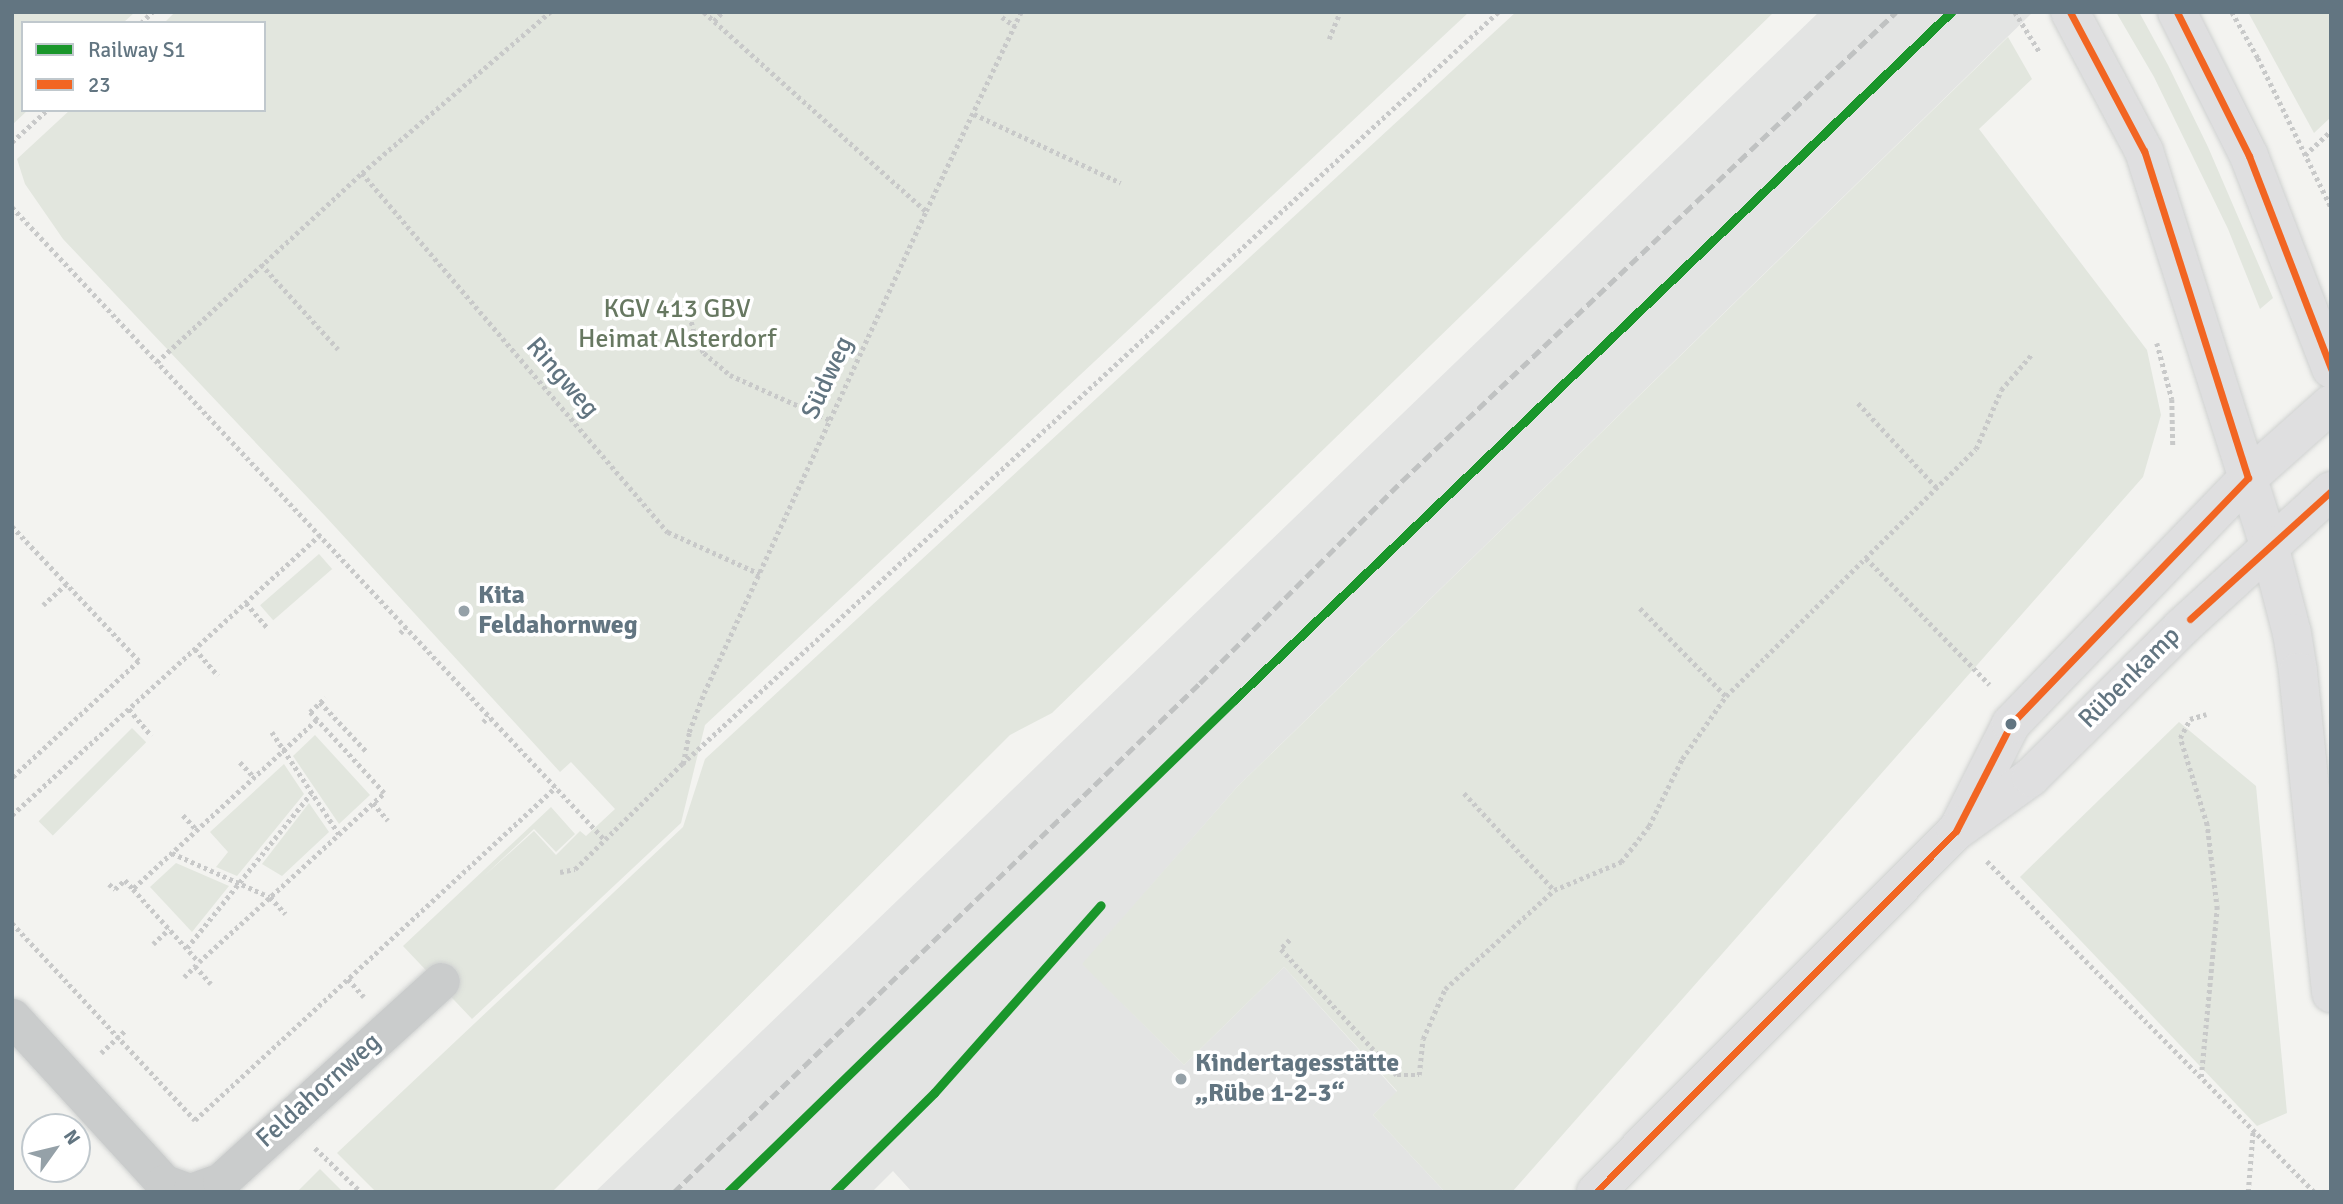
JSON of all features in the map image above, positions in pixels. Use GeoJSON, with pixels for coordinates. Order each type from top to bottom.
{"type":"FeatureCollection","features":[{"type":"Feature","properties":{"kind":"street"},"geometry":{"type":"LineString","coordinates":[[2177,12],[2249,156],[2331,369]]}},
{"type":"Feature","properties":{"kind":"street"},"geometry":{"type":"LineString","coordinates":[[2077,24],[2130,121],[2148,164],[2269,545],[2292,634],[2298,673],[2331,993]]}},
{"type":"Feature","properties":{"kind":"street","name":"Rübenkamp"},"geometry":{"type":"LineString","coordinates":[[1956,831],[2011,724],[2248,478],[2331,404]]}},
{"type":"Feature","properties":{"kind":"street","name":"Rübenkamp"},"geometry":{"type":"LineString","coordinates":[[1595,1192],[1956,831],[2031,777],[2182,627],[2331,491]]}},
{"type":"Feature","properties":{"kind":"street","name":"Feldahornweg"},"geometry":{"type":"LineString","coordinates":[[12,1017],[164,1183],[190,1192],[221,1181],[441,981]]}},
{"type":"Feature","properties":{"kind":"path"},"geometry":{"type":"LineString","coordinates":[[157,362],[362,173],[550,12]]}},
{"type":"Feature","properties":{"kind":"path"},"geometry":{"type":"LineString","coordinates":[[704,12],[926,211]]}},
{"type":"Feature","properties":{"kind":"path"},"geometry":{"type":"LineString","coordinates":[[714,21],[722,12]]}},
{"type":"Feature","properties":{"kind":"path","name":"Südweg"},"geometry":{"type":"LineString","coordinates":[[682,764],[689,732],[704,693],[926,211],[1021,12]]}},
{"type":"Feature","properties":{"kind":"path"},"geometry":{"type":"LineString","coordinates":[[1329,39],[1340,12]]}},
{"type":"Feature","properties":{"kind":"path"},"geometry":{"type":"LineString","coordinates":[[560,872],[575,869],[682,764],[1498,12]]}},
{"type":"Feature","properties":{"kind":"path"},"geometry":{"type":"LineString","coordinates":[[2015,12],[2042,55]]}},
{"type":"Feature","properties":{"kind":"path"},"geometry":{"type":"LineString","coordinates":[[2232,12],[2258,58],[2331,207]]}},
{"type":"Feature","properties":{"kind":"path"},"geometry":{"type":"LineString","coordinates":[[1002,17],[1015,26]]}},
{"type":"Feature","properties":{"kind":"path"},"geometry":{"type":"LineString","coordinates":[[12,142],[45,112]]}},
{"type":"Feature","properties":{"kind":"path"},"geometry":{"type":"LineString","coordinates":[[974,114],[1121,183]]}},
{"type":"Feature","properties":{"kind":"path"},"geometry":{"type":"LineString","coordinates":[[2305,155],[2331,131]]}},
{"type":"Feature","properties":{"kind":"path","name":"Ringweg"},"geometry":{"type":"LineString","coordinates":[[362,173],[668,532],[760,574]]}},
{"type":"Feature","properties":{"kind":"path"},"geometry":{"type":"LineString","coordinates":[[12,207],[320,535],[378,601],[605,840]]}},
{"type":"Feature","properties":{"kind":"path"},"geometry":{"type":"LineString","coordinates":[[261,264],[338,349]]}},
{"type":"Feature","properties":{"kind":"path"},"geometry":{"type":"LineString","coordinates":[[690,315],[695,337],[704,352],[730,375],[830,420]]}},
{"type":"Feature","properties":{"kind":"path"},"geometry":{"type":"LineString","coordinates":[[2155,336],[2172,399],[2173,445]]}},
{"type":"Feature","properties":{"kind":"path"},"geometry":{"type":"LineString","coordinates":[[1290,940],[1281,949],[1397,1076],[1419,1074],[1423,1039],[1445,989],[1554,890],[1620,862],[1649,826],[1682,759],[1726,696],[1976,449],[2001,390],[2032,354]]}},
{"type":"Feature","properties":{"kind":"path"},"geometry":{"type":"LineString","coordinates":[[1858,403],[1937,488]]}},
{"type":"Feature","properties":{"kind":"path"},"geometry":{"type":"LineString","coordinates":[[12,526],[139,661],[12,778]]}},
{"type":"Feature","properties":{"kind":"path"},"geometry":{"type":"LineString","coordinates":[[12,815],[320,535]]}},
{"type":"Feature","properties":{"kind":"path"},"geometry":{"type":"LineString","coordinates":[[1867,558],[1987,680],[2011,724]]}},
{"type":"Feature","properties":{"kind":"path"},"geometry":{"type":"LineString","coordinates":[[43,605],[66,584]]}},
{"type":"Feature","properties":{"kind":"path"},"geometry":{"type":"LineString","coordinates":[[246,603],[268,628]]}},
{"type":"Feature","properties":{"kind":"path"},"geometry":{"type":"LineString","coordinates":[[1640,608],[1726,696]]}},
{"type":"Feature","properties":{"kind":"path"},"geometry":{"type":"LineString","coordinates":[[400,633],[406,628]]}},
{"type":"Feature","properties":{"kind":"path"},"geometry":{"type":"LineString","coordinates":[[195,649],[218,674]]}},
{"type":"Feature","properties":{"kind":"path"},"geometry":{"type":"LineString","coordinates":[[184,977],[384,793],[310,712],[325,698]]}},
{"type":"Feature","properties":{"kind":"path"},"geometry":{"type":"LineString","coordinates":[[320,702],[366,751]]}},
{"type":"Feature","properties":{"kind":"path"},"geometry":{"type":"LineString","coordinates":[[129,709],[152,736]]}},
{"type":"Feature","properties":{"kind":"path"},"geometry":{"type":"LineString","coordinates":[[2201,1077],[2217,909],[2207,825],[2180,738],[2190,719],[2206,714]]}},
{"type":"Feature","properties":{"kind":"path"},"geometry":{"type":"LineString","coordinates":[[484,722],[489,716]]}},
{"type":"Feature","properties":{"kind":"path"},"geometry":{"type":"LineString","coordinates":[[133,889],[317,720]]}},
{"type":"Feature","properties":{"kind":"path"},"geometry":{"type":"LineString","coordinates":[[272,732],[339,835]]}},
{"type":"Feature","properties":{"kind":"path"},"geometry":{"type":"LineString","coordinates":[[240,762],[254,778]]}},
{"type":"Feature","properties":{"kind":"path"},"geometry":{"type":"LineString","coordinates":[[12,923],[195,1120],[556,787]]}},
{"type":"Feature","properties":{"kind":"path"},"geometry":{"type":"LineString","coordinates":[[187,948],[311,793]]}},
{"type":"Feature","properties":{"kind":"path"},"geometry":{"type":"LineString","coordinates":[[1464,793],[1554,890]]}},
{"type":"Feature","properties":{"kind":"path"},"geometry":{"type":"LineString","coordinates":[[373,803],[388,820]]}},
{"type":"Feature","properties":{"kind":"path"},"geometry":{"type":"LineString","coordinates":[[183,815],[197,830]]}},
{"type":"Feature","properties":{"kind":"path"},"geometry":{"type":"LineString","coordinates":[[1956,831],[2315,1192]]}},
{"type":"Feature","properties":{"kind":"path"},"geometry":{"type":"LineString","coordinates":[[172,853],[270,897],[286,914]]}},
{"type":"Feature","properties":{"kind":"path"},"geometry":{"type":"LineString","coordinates":[[110,884],[115,889],[125,880],[187,948],[211,984]]}},
{"type":"Feature","properties":{"kind":"path"},"geometry":{"type":"LineString","coordinates":[[153,944],[169,929]]}},
{"type":"Feature","properties":{"kind":"path"},"geometry":{"type":"LineString","coordinates":[[287,1121],[361,1192]]}},
{"type":"Feature","properties":{"kind":"path"},"geometry":{"type":"LineString","coordinates":[[2248,1192],[2253,1129]]}},
{"type":"Feature","properties":{"kind":"shaded area"},"geometry":{"type":"Polygon","coordinates":[[[1819,12],[2033,12],[1237,787],[1083,964],[1184,1065],[1284,967],[1397,1092],[1373,1115],[1445,1192],[912,1192],[893,1171],[872,1192],[595,1192],[1819,12]]]}},
{"type":"Feature","properties":{"kind":"green space"},"geometry":{"type":"Polygon","coordinates":[[[12,12],[135,12],[125,21],[21,21],[21,112],[26,112],[12,125],[12,12]]]}},
{"type":"Feature","properties":{"kind":"green space","name":"KGV 413 GBV Heimat Alsterdorf"},"geometry":{"type":"Polygon","coordinates":[[[175,12],[1469,12],[705,725],[681,823],[472,1019],[403,946],[551,807],[575,834],[556,852],[534,829],[484,876],[534,831],[556,855],[580,831],[586,836],[615,809],[571,762],[560,772],[326,517],[63,239],[25,184],[17,159],[68,112],[266,112],[266,21],[166,21],[175,12]]]}},
{"type":"Feature","properties":{"kind":"green space"},"geometry":{"type":"Polygon","coordinates":[[[1516,12],[1774,12],[1052,713],[1010,735],[552,1192],[376,1192],[337,1153],[683,827],[705,759],[1516,12]]]}},
{"type":"Feature","properties":{"kind":"green space"},"geometry":{"type":"Polygon","coordinates":[[[2116,12],[2139,12],[2208,147],[2273,298],[2260,309],[2228,229],[2154,77],[2116,12]]]}},
{"type":"Feature","properties":{"kind":"green space"},"geometry":{"type":"Polygon","coordinates":[[[2248,12],[2331,12],[2331,117],[2314,133],[2248,12]]]}},
{"type":"Feature","properties":{"kind":"green space"},"geometry":{"type":"Polygon","coordinates":[[[2008,37],[2032,79],[1979,129],[2147,350],[2161,415],[2143,477],[1512,1192],[1445,1192],[1373,1115],[1397,1091],[1284,967],[1184,1065],[1082,964],[1237,787],[2008,37]]]}},
{"type":"Feature","properties":{"kind":"green space"},"geometry":{"type":"Polygon","coordinates":[[[319,554],[332,569],[273,620],[260,605],[319,554]]]}},
{"type":"Feature","properties":{"kind":"green space"},"geometry":{"type":"Polygon","coordinates":[[[2179,722],[2256,786],[2287,1113],[2257,1126],[2020,877],[2179,722]]]}},
{"type":"Feature","properties":{"kind":"green space"},"geometry":{"type":"Polygon","coordinates":[[[132,728],[146,742],[53,835],[39,821],[132,728]]]}},
{"type":"Feature","properties":{"kind":"green space"},"geometry":{"type":"Polygon","coordinates":[[[315,735],[370,795],[339,824],[293,756],[315,735]]]}},
{"type":"Feature","properties":{"kind":"green space"},"geometry":{"type":"Polygon","coordinates":[[[284,764],[304,794],[237,876],[216,867],[228,852],[210,832],[284,764]]]}},
{"type":"Feature","properties":{"kind":"green space"},"geometry":{"type":"Polygon","coordinates":[[[309,803],[329,832],[282,876],[262,864],[309,803]]]}},
{"type":"Feature","properties":{"kind":"green space"},"geometry":{"type":"Polygon","coordinates":[[[176,863],[229,886],[192,932],[150,887],[176,863]]]}},
{"type":"Feature","properties":{"kind":"green space"},"geometry":{"type":"Polygon","coordinates":[[[320,1169],[343,1192],[297,1192],[320,1169]]]}},
{"type":"Feature","properties":{"kind":"railway"},"geometry":{"type":"LineString","coordinates":[[674,1192],[1200,683],[1402,481],[1896,12]]}},
{"type":"Feature","properties":{"kind":"rail line","name":"S1"},"geometry":{"type":"LineString","coordinates":[[728,1192],[1234,700],[1951,12]]}},
{"type":"Feature","properties":{"kind":"rail line","name":"S1"},"geometry":{"type":"LineString","coordinates":[[834,1192],[934,1093],[1101,905]]}},
{"type":"Feature","properties":{"kind":"transit line","name":"23"},"geometry":{"type":"LineString","coordinates":[[1596,1192],[1956,831],[2011,724],[2248,478],[2144,151],[2070,12]]}},
{"type":"Feature","properties":{"kind":"transit line","name":"23"},"geometry":{"type":"LineString","coordinates":[[2177,12],[2249,156],[2331,368]]}},
{"type":"Feature","properties":{"kind":"transit line","name":"23"},"geometry":{"type":"LineString","coordinates":[[2190,619],[2331,491]]}},
{"type":"Feature","properties":{"kind":"place","name":"Kita Feldahornweg"},"geometry":{"type":"Point","coordinates":[464,611]}},
{"type":"Feature","properties":{"kind":"place","name":"Kindertagesstätte „Rübe 1-2-3“"},"geometry":{"type":"Point","coordinates":[1181,1079]}}]}
